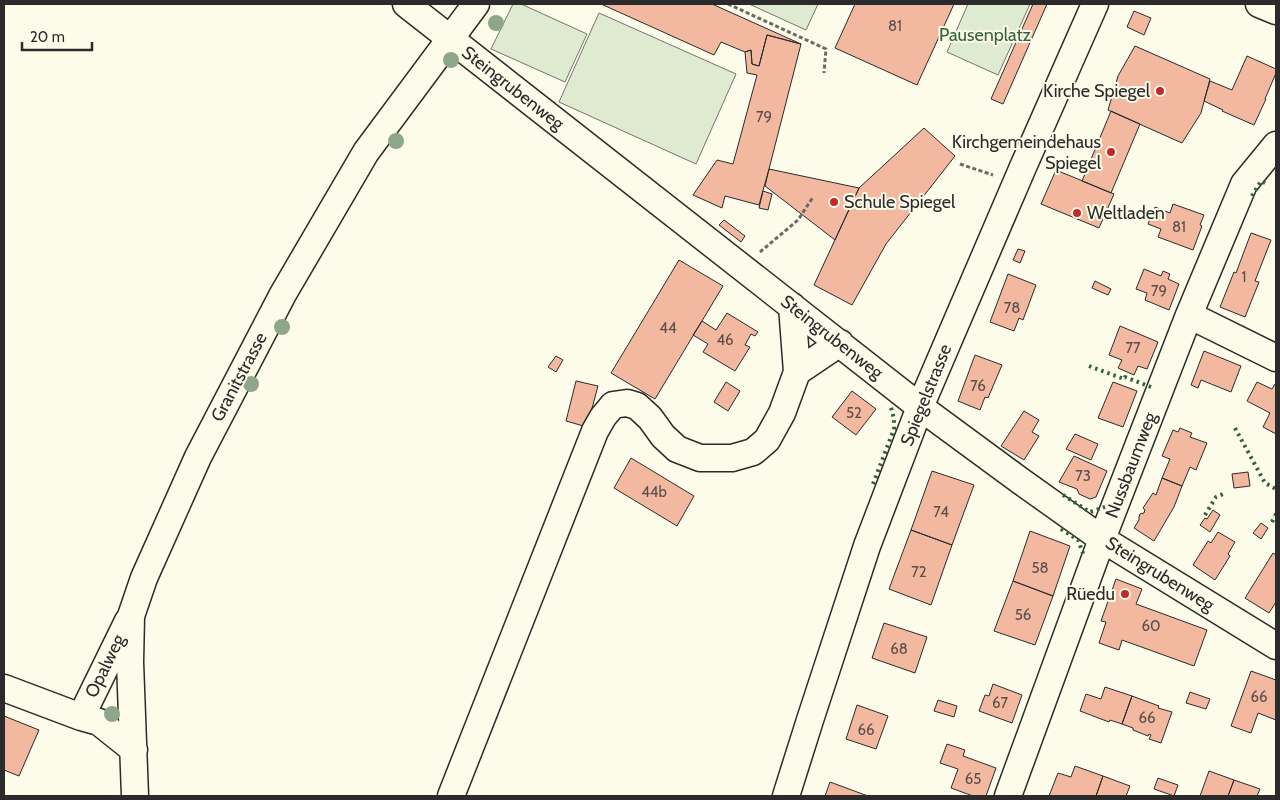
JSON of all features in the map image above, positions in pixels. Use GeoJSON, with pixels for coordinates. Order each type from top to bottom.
{"type":"FeatureCollection","features":[{"type":"Feature","properties":{"kind":"street","name":"Steingrubenweg"},"geometry":{"type":"LineString","coordinates":[[406,4],[920,407],[1102,539],[1276,646]]}},
{"type":"Feature","properties":{"kind":"street","name":"Granitstrasse"},"geometry":{"type":"LineString","coordinates":[[136,796],[130,662],[131,616],[144,578],[198,457],[284,294],[366,152],[476,4]]}},
{"type":"Feature","properties":{"kind":"street","name":"Spiegelstrasse"},"geometry":{"type":"LineString","coordinates":[[786,796],[867,546],[920,407],[1095,4]]}},
{"type":"Feature","properties":{"kind":"street"},"geometry":{"type":"LineString","coordinates":[[1260,4],[1276,12]]}},
{"type":"Feature","properties":{"kind":"street","name":"Nussbaumweg"},"geometry":{"type":"LineString","coordinates":[[1008,796],[1102,539],[1189,316],[1244,184],[1276,145]]}},
{"type":"Feature","properties":{"kind":"street"},"geometry":{"type":"LineString","coordinates":[[451,796],[595,431],[603,417],[613,404],[626,402],[637,406],[677,449],[700,458],[732,458],[753,452],[767,440],[782,413],[797,372],[792,306]]}},
{"type":"Feature","properties":{"kind":"street"},"geometry":{"type":"LineString","coordinates":[[1189,316],[1276,358]]}},
{"type":"Feature","properties":{"kind":"street"},"geometry":{"type":"LineString","coordinates":[[797,372],[840,343]]}},
{"type":"Feature","properties":{"kind":"street","name":"Opalweg"},"geometry":{"type":"LineString","coordinates":[[80,717],[131,616]]}},
{"type":"Feature","properties":{"kind":"street","name":"Opalweg"},"geometry":{"type":"LineString","coordinates":[[4,688],[80,717],[99,722],[134,750]]}},
{"type":"Feature","properties":{"kind":"path"},"geometry":{"type":"LineString","coordinates":[[728,4],[826,49],[824,73]]}},
{"type":"Feature","properties":{"kind":"path"},"geometry":{"type":"LineString","coordinates":[[960,164],[1016,183]]}},
{"type":"Feature","properties":{"kind":"path"},"geometry":{"type":"LineString","coordinates":[[743,267],[798,220],[813,197]]}},
{"type":"Feature","properties":{"kind":"green space"},"geometry":{"type":"Polygon","coordinates":[[[513,4],[521,4],[587,34],[565,82],[491,49],[513,4]]]}},
{"type":"Feature","properties":{"kind":"green space"},"geometry":{"type":"Polygon","coordinates":[[[749,4],[818,4],[806,30],[749,4]]]}},
{"type":"Feature","properties":{"kind":"green space","name":"Pausenplatz"},"geometry":{"type":"Polygon","coordinates":[[[968,4],[1030,4],[998,75],[947,52],[968,4]]]}},
{"type":"Feature","properties":{"kind":"green space"},"geometry":{"type":"Polygon","coordinates":[[[599,13],[736,74],[696,164],[559,102],[599,13]]]}},
{"type":"Feature","properties":{"kind":"building"},"geometry":{"type":"Polygon","coordinates":[[[601,4],[712,4],[801,44],[767,35],[759,66],[752,64],[751,50],[745,52],[721,42],[714,55],[601,4]]]}},
{"type":"Feature","properties":{"kind":"building"},"geometry":{"type":"Polygon","coordinates":[[[855,4],[954,4],[917,85],[835,48],[855,4]]]}},
{"type":"Feature","properties":{"kind":"building"},"geometry":{"type":"Polygon","coordinates":[[[1033,4],[1047,4],[1003,104],[991,99],[1033,4]]]}},
{"type":"Feature","properties":{"kind":"building"},"geometry":{"type":"Polygon","coordinates":[[[1134,11],[1151,18],[1144,35],[1127,27],[1134,11]]]}},
{"type":"Feature","properties":{"kind":"building"},"geometry":{"type":"Polygon","coordinates":[[[767,35],[801,44],[769,169],[759,205],[725,196],[722,208],[693,195],[717,160],[733,164],[757,75],[747,73],[745,52],[751,50],[752,64],[759,66],[767,35]]]}},
{"type":"Feature","properties":{"kind":"building","name":"Kirche Spiegel"},"geometry":{"type":"Polygon","coordinates":[[[1135,46],[1210,79],[1201,113],[1182,143],[1108,110],[1118,76],[1135,46]]]}},
{"type":"Feature","properties":{"kind":"building"},"geometry":{"type":"Polygon","coordinates":[[[1247,56],[1276,69],[1266,99],[1254,125],[1204,101],[1210,81],[1232,90],[1247,56]]]}},
{"type":"Feature","properties":{"kind":"building","name":"Kirchgemeindehaus Spiegel"},"geometry":{"type":"Polygon","coordinates":[[[1111,111],[1140,124],[1111,193],[1082,181],[1111,111]]]}},
{"type":"Feature","properties":{"kind":"building"},"geometry":{"type":"Polygon","coordinates":[[[924,128],[955,156],[886,244],[852,305],[814,285],[859,188],[924,128]]]}},
{"type":"Feature","properties":{"kind":"building"},"geometry":{"type":"Polygon","coordinates":[[[769,169],[859,188],[835,240],[765,186],[769,169]]]}},
{"type":"Feature","properties":{"kind":"building","name":"Kirchgemeindehaus Spiegel"},"geometry":{"type":"Polygon","coordinates":[[[1056,170],[1114,194],[1099,228],[1041,204],[1056,170]]]}},
{"type":"Feature","properties":{"kind":"building"},"geometry":{"type":"Polygon","coordinates":[[[763,191],[772,194],[768,210],[759,208],[763,191]]]}},
{"type":"Feature","properties":{"kind":"building"},"geometry":{"type":"Polygon","coordinates":[[[1173,204],[1204,215],[1193,250],[1158,237],[1161,229],[1148,224],[1155,207],[1170,213],[1173,204]]]}},
{"type":"Feature","properties":{"kind":"building"},"geometry":{"type":"Polygon","coordinates":[[[724,220],[745,236],[741,242],[719,225],[724,220]]]}},
{"type":"Feature","properties":{"kind":"building"},"geometry":{"type":"Polygon","coordinates":[[[1251,233],[1271,240],[1255,281],[1259,282],[1245,317],[1220,307],[1234,272],[1236,273],[1251,233]]]}},
{"type":"Feature","properties":{"kind":"building"},"geometry":{"type":"Polygon","coordinates":[[[1018,249],[1025,251],[1020,263],[1013,260],[1018,249]]]}},
{"type":"Feature","properties":{"kind":"building"},"geometry":{"type":"Polygon","coordinates":[[[679,260],[723,286],[655,399],[611,373],[679,260]]]}},
{"type":"Feature","properties":{"kind":"building"},"geometry":{"type":"Polygon","coordinates":[[[1144,269],[1161,276],[1163,271],[1170,274],[1168,279],[1179,284],[1169,310],[1145,300],[1147,293],[1136,289],[1144,269]]]}},
{"type":"Feature","properties":{"kind":"building"},"geometry":{"type":"Polygon","coordinates":[[[1008,274],[1036,285],[1023,320],[1019,318],[1014,331],[990,322],[1008,274]]]}},
{"type":"Feature","properties":{"kind":"building"},"geometry":{"type":"Polygon","coordinates":[[[1095,281],[1111,289],[1108,295],[1092,288],[1095,281]]]}},
{"type":"Feature","properties":{"kind":"building"},"geometry":{"type":"Polygon","coordinates":[[[727,313],[758,332],[755,336],[751,334],[745,345],[750,347],[735,371],[703,352],[708,344],[693,335],[702,321],[716,330],[727,313]]]}},
{"type":"Feature","properties":{"kind":"building"},"geometry":{"type":"Polygon","coordinates":[[[1120,326],[1158,342],[1147,369],[1138,366],[1134,375],[1118,368],[1122,360],[1109,355],[1120,326]]]}},
{"type":"Feature","properties":{"kind":"building"},"geometry":{"type":"Polygon","coordinates":[[[1204,351],[1241,366],[1231,392],[1201,380],[1198,388],[1191,385],[1204,351]]]}},
{"type":"Feature","properties":{"kind":"building"},"geometry":{"type":"Polygon","coordinates":[[[975,355],[1002,365],[988,398],[985,397],[980,410],[958,401],[975,355]]]}},
{"type":"Feature","properties":{"kind":"building"},"geometry":{"type":"Polygon","coordinates":[[[556,356],[563,360],[556,372],[548,367],[556,356]]]}},
{"type":"Feature","properties":{"kind":"building"},"geometry":{"type":"Polygon","coordinates":[[[576,381],[598,386],[587,427],[566,421],[576,381]]]}},
{"type":"Feature","properties":{"kind":"building"},"geometry":{"type":"Polygon","coordinates":[[[726,382],[740,391],[728,411],[714,402],[726,382]]]}},
{"type":"Feature","properties":{"kind":"building"},"geometry":{"type":"Polygon","coordinates":[[[1113,382],[1137,391],[1123,427],[1098,418],[1113,382]]]}},
{"type":"Feature","properties":{"kind":"building"},"geometry":{"type":"Polygon","coordinates":[[[1257,382],[1272,389],[1276,385],[1276,434],[1263,427],[1270,413],[1247,401],[1257,382]]]}},
{"type":"Feature","properties":{"kind":"building"},"geometry":{"type":"Polygon","coordinates":[[[852,391],[876,409],[856,435],[832,417],[852,391]]]}},
{"type":"Feature","properties":{"kind":"building"},"geometry":{"type":"Polygon","coordinates":[[[1024,411],[1039,420],[1032,432],[1039,436],[1024,460],[1001,446],[1024,411]]]}},
{"type":"Feature","properties":{"kind":"building"},"geometry":{"type":"Polygon","coordinates":[[[1180,428],[1192,433],[1190,437],[1207,443],[1196,470],[1190,467],[1182,486],[1162,478],[1170,459],[1162,456],[1173,430],[1178,432],[1180,428]]]}},
{"type":"Feature","properties":{"kind":"building"},"geometry":{"type":"Polygon","coordinates":[[[1075,434],[1098,444],[1091,460],[1066,449],[1075,434]]]}},
{"type":"Feature","properties":{"kind":"building"},"geometry":{"type":"Polygon","coordinates":[[[1074,456],[1107,471],[1096,497],[1090,499],[1079,494],[1077,489],[1059,482],[1074,456]]]}},
{"type":"Feature","properties":{"kind":"building"},"geometry":{"type":"Polygon","coordinates":[[[631,458],[694,496],[677,526],[614,488],[631,458]]]}},
{"type":"Feature","properties":{"kind":"building"},"geometry":{"type":"Polygon","coordinates":[[[932,471],[974,485],[952,545],[911,530],[932,471]]]}},
{"type":"Feature","properties":{"kind":"building"},"geometry":{"type":"Polygon","coordinates":[[[1248,472],[1250,486],[1234,488],[1232,474],[1248,472]]]}},
{"type":"Feature","properties":{"kind":"building"},"geometry":{"type":"Polygon","coordinates":[[[1162,478],[1182,486],[1174,507],[1154,541],[1134,528],[1140,514],[1144,513],[1145,510],[1143,508],[1153,493],[1156,495],[1162,478]]]}},
{"type":"Feature","properties":{"kind":"building"},"geometry":{"type":"Polygon","coordinates":[[[1213,510],[1220,515],[1210,532],[1200,525],[1213,510]]]}},
{"type":"Feature","properties":{"kind":"building"},"geometry":{"type":"Polygon","coordinates":[[[1261,523],[1268,528],[1261,539],[1253,533],[1261,523]]]}},
{"type":"Feature","properties":{"kind":"building"},"geometry":{"type":"Polygon","coordinates":[[[911,530],[952,545],[931,605],[889,589],[911,530]]]}},
{"type":"Feature","properties":{"kind":"building"},"geometry":{"type":"Polygon","coordinates":[[[1030,531],[1070,546],[1053,596],[1013,581],[1030,531]]]}},
{"type":"Feature","properties":{"kind":"building"},"geometry":{"type":"Polygon","coordinates":[[[1218,532],[1235,542],[1228,554],[1230,556],[1215,580],[1193,565],[1208,541],[1211,543],[1218,532]]]}},
{"type":"Feature","properties":{"kind":"building"},"geometry":{"type":"Polygon","coordinates":[[[1273,553],[1276,555],[1276,602],[1269,613],[1245,598],[1273,553]]]}},
{"type":"Feature","properties":{"kind":"building"},"geometry":{"type":"Polygon","coordinates":[[[1116,579],[1142,589],[1136,604],[1207,630],[1194,666],[1122,640],[1119,650],[1099,643],[1106,622],[1101,621],[1116,579]]]}},
{"type":"Feature","properties":{"kind":"building"},"geometry":{"type":"Polygon","coordinates":[[[1013,581],[1053,596],[1035,645],[994,631],[1013,581]]]}},
{"type":"Feature","properties":{"kind":"building"},"geometry":{"type":"Polygon","coordinates":[[[884,623],[927,637],[915,673],[872,658],[884,623]]]}},
{"type":"Feature","properties":{"kind":"building"},"geometry":{"type":"Polygon","coordinates":[[[1251,671],[1276,680],[1276,720],[1258,713],[1251,733],[1231,726],[1251,671]]]}},
{"type":"Feature","properties":{"kind":"building"},"geometry":{"type":"Polygon","coordinates":[[[993,684],[1022,695],[1012,723],[979,711],[985,695],[989,696],[993,684]]]}},
{"type":"Feature","properties":{"kind":"building"},"geometry":{"type":"Polygon","coordinates":[[[1105,687],[1132,696],[1122,724],[1110,720],[1109,722],[1080,711],[1086,694],[1101,699],[1105,687]]]}},
{"type":"Feature","properties":{"kind":"building"},"geometry":{"type":"Polygon","coordinates":[[[1190,692],[1210,699],[1206,709],[1186,703],[1190,692]]]}},
{"type":"Feature","properties":{"kind":"building"},"geometry":{"type":"Polygon","coordinates":[[[1132,696],[1172,712],[1161,743],[1149,739],[1151,735],[1149,734],[1148,736],[1122,724],[1132,696]]]}},
{"type":"Feature","properties":{"kind":"building"},"geometry":{"type":"Polygon","coordinates":[[[938,700],[957,706],[954,717],[934,711],[938,700]]]}},
{"type":"Feature","properties":{"kind":"building"},"geometry":{"type":"Polygon","coordinates":[[[857,705],[888,716],[876,749],[846,739],[857,705]]]}},
{"type":"Feature","properties":{"kind":"building"},"geometry":{"type":"Polygon","coordinates":[[[4,716],[39,730],[19,776],[4,770],[4,716]]]}},
{"type":"Feature","properties":{"kind":"building"},"geometry":{"type":"Polygon","coordinates":[[[947,744],[965,750],[963,756],[996,768],[986,796],[973,796],[951,788],[958,769],[940,763],[947,744]]]}},
{"type":"Feature","properties":{"kind":"building"},"geometry":{"type":"Polygon","coordinates":[[[1075,766],[1103,776],[1096,796],[1049,796],[1058,773],[1071,777],[1075,766]]]}},
{"type":"Feature","properties":{"kind":"building"},"geometry":{"type":"Polygon","coordinates":[[[1209,771],[1234,780],[1228,796],[1200,796],[1209,771]]]}},
{"type":"Feature","properties":{"kind":"building"},"geometry":{"type":"Polygon","coordinates":[[[1103,776],[1130,786],[1126,796],[1096,796],[1103,776]]]}},
{"type":"Feature","properties":{"kind":"building"},"geometry":{"type":"Polygon","coordinates":[[[1158,778],[1178,785],[1174,796],[1154,789],[1158,778]]]}},
{"type":"Feature","properties":{"kind":"building"},"geometry":{"type":"Polygon","coordinates":[[[1234,780],[1260,789],[1257,796],[1228,796],[1234,780]]]}},
{"type":"Feature","properties":{"kind":"building"},"geometry":{"type":"Polygon","coordinates":[[[830,782],[868,796],[825,796],[830,782]]]}},
{"type":"Feature","properties":{"kind":"hedge"},"geometry":{"type":"LineString","coordinates":[[1252,196],[1261,181],[1267,184]]}},
{"type":"Feature","properties":{"kind":"hedge"},"geometry":{"type":"LineString","coordinates":[[1089,366],[1151,387]]}},
{"type":"Feature","properties":{"kind":"hedge"},"geometry":{"type":"LineString","coordinates":[[873,484],[894,429],[891,407]]}},
{"type":"Feature","properties":{"kind":"hedge"},"geometry":{"type":"LineString","coordinates":[[1235,428],[1265,483],[1276,489]]}},
{"type":"Feature","properties":{"kind":"hedge"},"geometry":{"type":"LineString","coordinates":[[1205,515],[1216,497],[1223,494]]}},
{"type":"Feature","properties":{"kind":"hedge"},"geometry":{"type":"LineString","coordinates":[[1063,495],[1090,512],[1105,507]]}},
{"type":"Feature","properties":{"kind":"hedge"},"geometry":{"type":"LineString","coordinates":[[1272,522],[1276,514]]}},
{"type":"Feature","properties":{"kind":"hedge"},"geometry":{"type":"LineString","coordinates":[[1061,529],[1078,540],[1084,556]]}},
{"type":"Feature","properties":{"kind":"place","name":"Kirche Spiegel"},"geometry":{"type":"Point","coordinates":[1160,91]}},
{"type":"Feature","properties":{"kind":"place","name":"Kirchgemeindehaus Spiegel"},"geometry":{"type":"Point","coordinates":[1111,152]}},
{"type":"Feature","properties":{"kind":"place","name":"Schule Spiegel"},"geometry":{"type":"Point","coordinates":[834,202]}},
{"type":"Feature","properties":{"kind":"place","name":"Weltladen"},"geometry":{"type":"Point","coordinates":[1077,213]}},
{"type":"Feature","properties":{"kind":"place","name":"Rüedu"},"geometry":{"type":"Point","coordinates":[1125,594]}}]}
